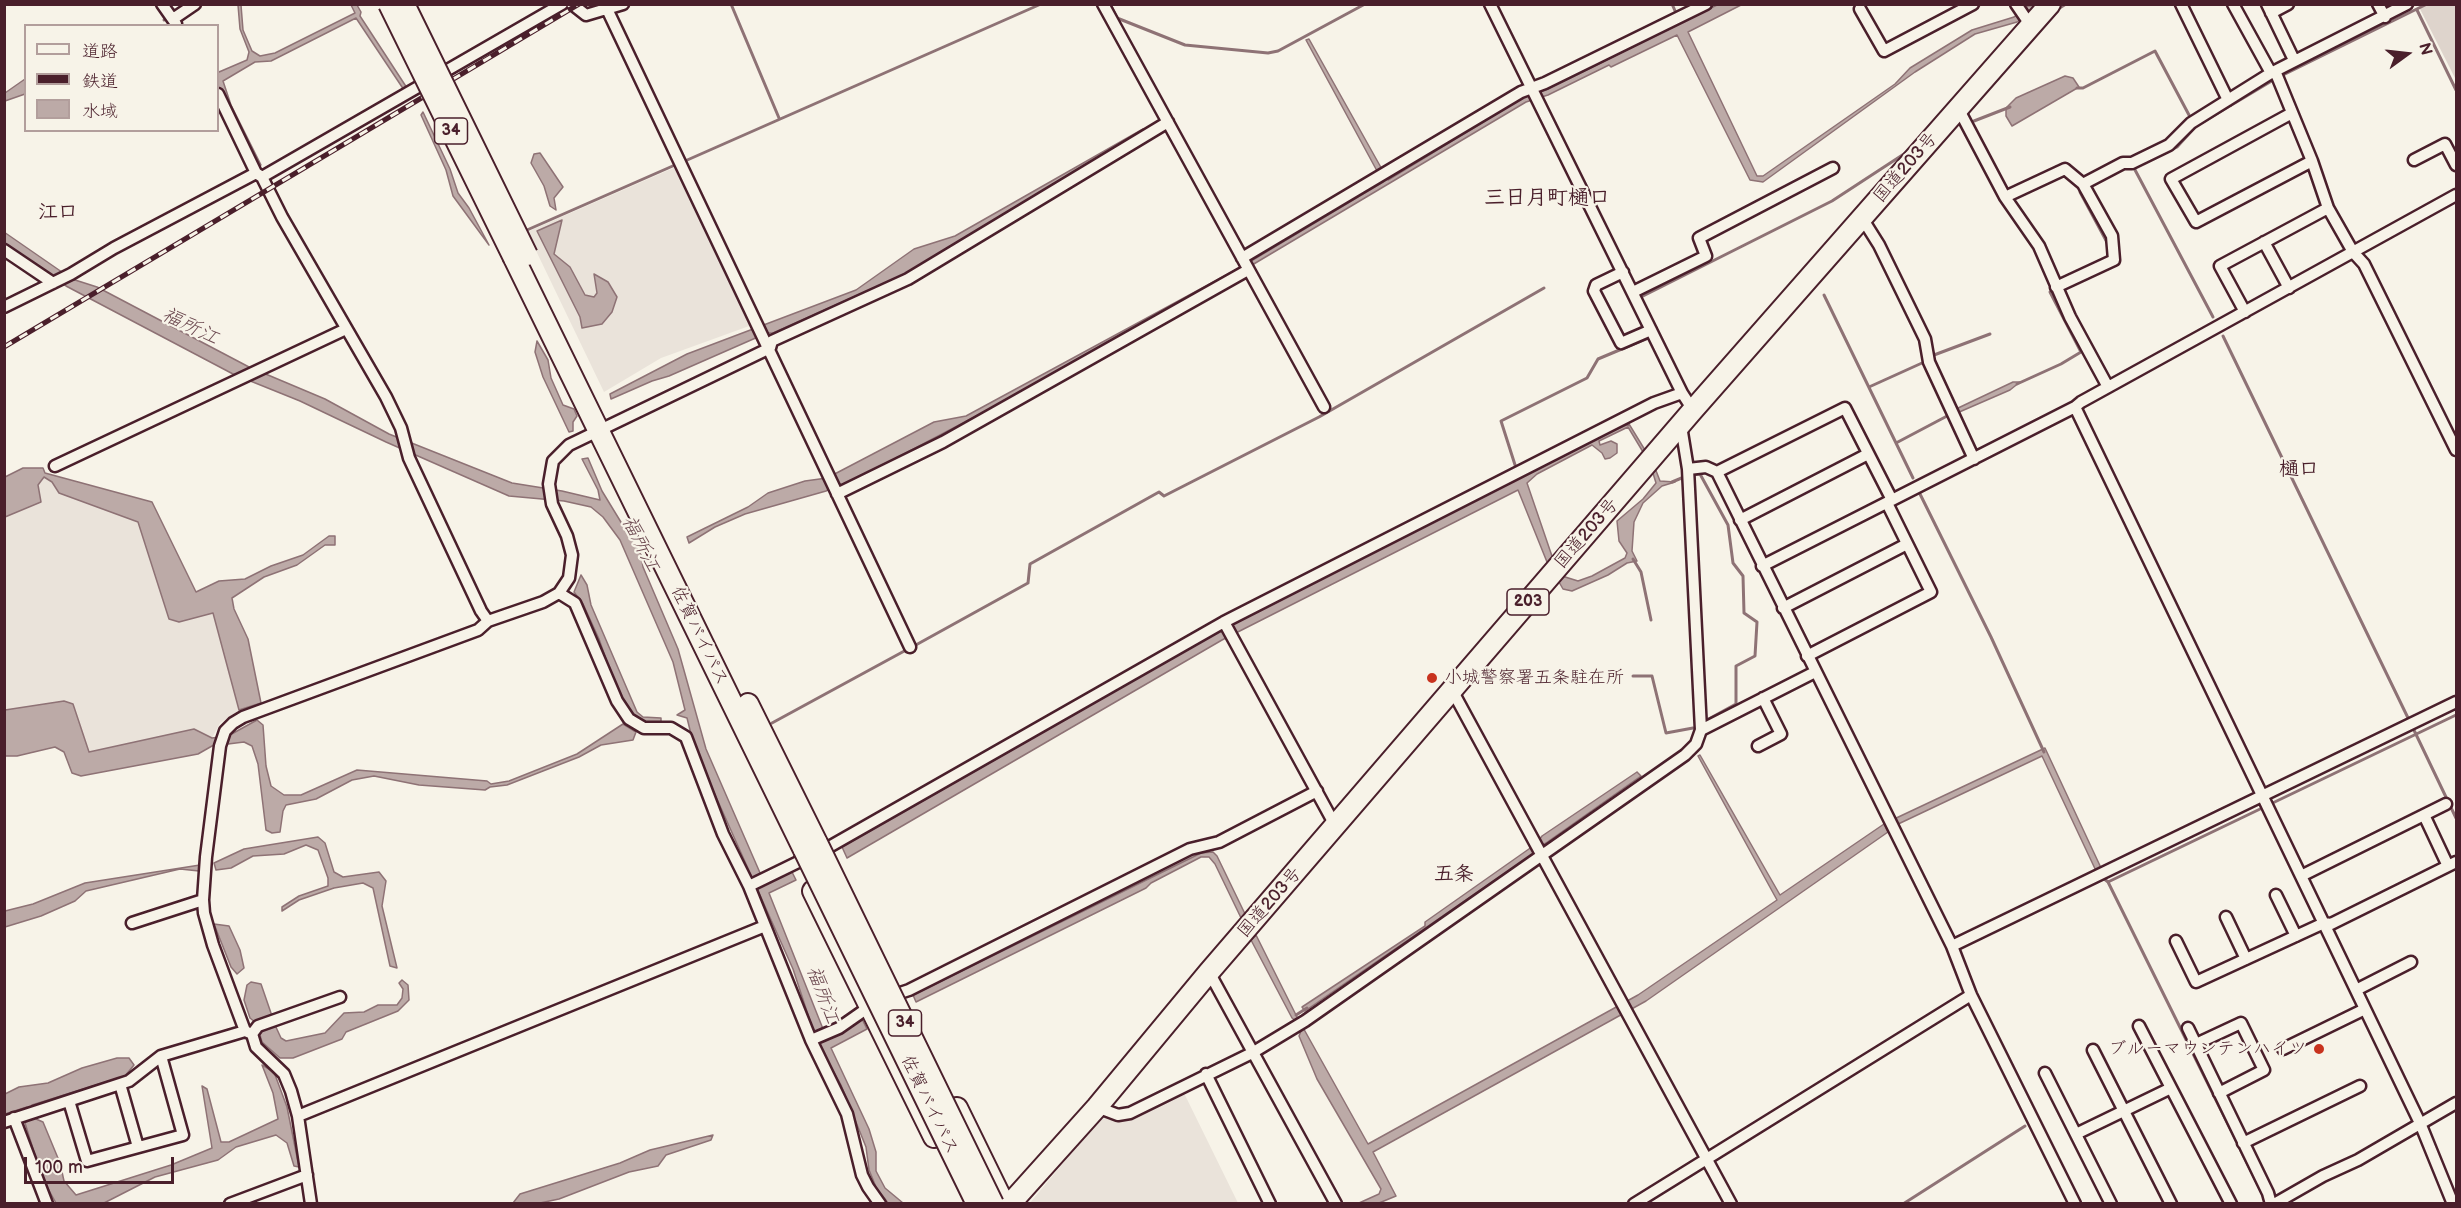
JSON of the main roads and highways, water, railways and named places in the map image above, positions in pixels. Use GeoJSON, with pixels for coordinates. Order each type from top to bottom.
{"type":"FeatureCollection","features":[{"type":"Feature","properties":{"kind":"highway","name":"佐賀バイパス"},"geometry":{"type":"LineString","coordinates":[[389,4],[520,257]]}},
{"type":"Feature","properties":{"kind":"highway","name":"佐賀バイパス"},"geometry":{"type":"LineString","coordinates":[[404,4],[520,257],[740,718],[812,850],[993,1203]]}},
{"type":"Feature","properties":{"kind":"highway","name":"国道203号"},"geometry":{"type":"LineString","coordinates":[[1010,1203],[1097,1107],[1209,972],[1336,828],[1452,690],[1681,426],[1688,402],[1862,218],[1958,108],[2023,15],[2050,4]]}},
{"type":"Feature","properties":{"kind":"highway","name":"佐賀バイパス"},"geometry":{"type":"LineString","coordinates":[[603,428],[793,792],[812,850],[977,1203]]}},
{"type":"Feature","properties":{"kind":"highway"},"geometry":{"type":"LineString","coordinates":[[812,850],[900,993],[1004,1203]]}},
{"type":"Feature","properties":{"kind":"highway"},"geometry":{"type":"LineString","coordinates":[[812,850],[869,1007],[967,1203]]}},
{"type":"Feature","properties":{"kind":"water"},"geometry":{"type":"Polygon","coordinates":[[[238,5],[241,5],[243,30],[252,51],[260,56],[275,53],[355,13],[351,5],[357,5],[361,12],[360,16],[407,88],[404,90],[356,18],[271,61],[255,62],[223,81],[231,105],[261,165],[258,167],[219,90],[219,72],[247,60],[249,52],[240,29],[238,5]]]}},
{"type":"Feature","properties":{"kind":"water"},"geometry":{"type":"Polygon","coordinates":[[[1717,5],[1741,5],[1688,32],[1757,176],[1763,176],[1895,84],[1910,68],[1972,30],[2014,17],[2028,6],[2041,5],[2017,22],[1975,34],[1915,72],[1763,182],[1750,180],[1677,35],[1548,95],[1526,102],[1242,271],[1060,372],[845,485],[838,484],[826,491],[745,514],[715,527],[689,543],[687,537],[748,507],[768,493],[805,481],[827,478],[934,422],[966,416],[1241,267],[1383,182],[1306,40],[1309,39],[1388,180],[1524,97],[1546,90],[1717,5]]]}},
{"type":"Feature","properties":{"kind":"water"},"geometry":{"type":"Polygon","coordinates":[[[2065,76],[2073,78],[2079,87],[2012,126],[2006,116],[2006,108],[2016,98],[2065,76]]]}},
{"type":"Feature","properties":{"kind":"water"},"geometry":{"type":"Polygon","coordinates":[[[24,80],[24,94],[5,101],[5,93],[24,80]]]}},
{"type":"Feature","properties":{"kind":"water"},"geometry":{"type":"Polygon","coordinates":[[[423,112],[450,169],[458,193],[489,245],[453,196],[446,170],[421,115],[423,112]]]}},
{"type":"Feature","properties":{"kind":"water"},"geometry":{"type":"Polygon","coordinates":[[[1143,129],[1145,133],[1004,218],[903,275],[773,333],[767,333],[611,399],[610,394],[687,354],[856,290],[914,249],[955,236],[1143,129]]]}},
{"type":"Feature","properties":{"kind":"water"},"geometry":{"type":"Polygon","coordinates":[[[540,153],[563,187],[554,198],[556,210],[550,206],[544,186],[531,163],[534,154],[540,153]]]}},
{"type":"Feature","properties":{"kind":"water"},"geometry":{"type":"Polygon","coordinates":[[[562,220],[554,254],[570,267],[585,295],[594,297],[597,293],[594,274],[608,282],[617,297],[612,312],[602,324],[582,328],[580,317],[537,231],[562,220]]]}},
{"type":"Feature","properties":{"kind":"water"},"geometry":{"type":"Polygon","coordinates":[[[4,232],[72,279],[97,287],[249,367],[325,399],[389,434],[512,483],[600,500],[598,490],[582,459],[588,458],[602,491],[641,555],[643,567],[678,649],[706,749],[764,882],[791,870],[796,880],[769,893],[827,1039],[862,1019],[867,1029],[831,1048],[869,1129],[876,1152],[876,1171],[885,1188],[903,1203],[888,1203],[876,1187],[869,1170],[866,1147],[841,1085],[817,1042],[793,969],[695,750],[687,718],[677,715],[685,710],[673,662],[620,540],[603,517],[591,507],[564,501],[509,496],[300,401],[233,374],[66,286],[5,244],[4,232]]]}},
{"type":"Feature","properties":{"kind":"water"},"geometry":{"type":"Polygon","coordinates":[[[537,341],[548,360],[551,378],[563,405],[574,409],[577,416],[573,422],[573,431],[569,432],[543,377],[535,352],[537,341]]]}},
{"type":"Feature","properties":{"kind":"water"},"geometry":{"type":"Polygon","coordinates":[[[2013,382],[2020,382],[2010,390],[1957,413],[1956,409],[2013,382]]]}},
{"type":"Feature","properties":{"kind":"water"},"geometry":{"type":"Polygon","coordinates":[[[1629,424],[1648,455],[1646,457],[1628,427],[1599,441],[1600,445],[1611,441],[1617,444],[1617,453],[1610,458],[1605,459],[1602,453],[1592,445],[1537,474],[1527,483],[1554,562],[1549,567],[1518,490],[1222,640],[847,858],[842,847],[1220,631],[1600,436],[1629,424]]]}},
{"type":"Feature","properties":{"kind":"water"},"geometry":{"type":"Polygon","coordinates":[[[23,468],[43,468],[45,473],[152,502],[196,592],[219,581],[245,579],[271,566],[303,555],[329,536],[335,536],[335,545],[325,545],[297,565],[264,577],[232,598],[234,609],[248,639],[261,703],[239,710],[213,613],[179,622],[169,619],[138,522],[59,493],[52,482],[44,477],[38,485],[41,502],[5,517],[5,477],[23,468]]]}},
{"type":"Feature","properties":{"kind":"water"},"geometry":{"type":"Polygon","coordinates":[[[1655,468],[1660,481],[1675,482],[1662,486],[1643,503],[1634,522],[1632,551],[1637,561],[1627,563],[1608,575],[1572,591],[1563,589],[1559,582],[1562,576],[1578,581],[1625,558],[1627,553],[1619,541],[1617,521],[1643,499],[1656,483],[1652,470],[1655,468]]]}},
{"type":"Feature","properties":{"kind":"water"},"geometry":{"type":"Polygon","coordinates":[[[581,575],[587,585],[591,605],[637,712],[643,717],[661,718],[661,722],[648,723],[629,713],[617,691],[599,639],[583,604],[574,592],[581,575]]]}},
{"type":"Feature","properties":{"kind":"water"},"geometry":{"type":"Polygon","coordinates":[[[64,701],[73,704],[89,752],[194,729],[212,738],[228,736],[257,720],[263,725],[266,766],[271,786],[284,795],[301,795],[357,770],[487,781],[491,784],[509,781],[577,754],[623,724],[636,732],[633,740],[601,745],[579,757],[507,785],[490,787],[485,790],[419,785],[374,776],[352,780],[316,799],[286,805],[280,832],[272,833],[266,830],[258,764],[252,746],[244,742],[212,746],[198,754],[81,776],[72,773],[64,752],[55,747],[17,756],[5,756],[5,710],[64,701]]]}},
{"type":"Feature","properties":{"kind":"water"},"geometry":{"type":"Polygon","coordinates":[[[2045,748],[2102,870],[2097,873],[2042,756],[1894,826],[1892,820],[2045,748]]]}},
{"type":"Feature","properties":{"kind":"water"},"geometry":{"type":"Polygon","coordinates":[[[1700,755],[1780,895],[1884,824],[1888,832],[1646,1001],[1373,1152],[1396,1196],[1379,1203],[1359,1203],[1379,1194],[1381,1189],[1317,1079],[1299,1036],[1301,1031],[1251,940],[1256,935],[1296,1015],[1368,1144],[1638,995],[1777,900],[1698,756],[1700,755]]]}},
{"type":"Feature","properties":{"kind":"water"},"geometry":{"type":"Polygon","coordinates":[[[1637,772],[1641,776],[1539,847],[1534,853],[1305,1011],[1302,1007],[1425,926],[1425,922],[1536,844],[1542,836],[1637,772]]]}},
{"type":"Feature","properties":{"kind":"water"},"geometry":{"type":"Polygon","coordinates":[[[318,837],[325,843],[334,872],[343,877],[379,872],[386,881],[382,906],[397,968],[390,966],[373,888],[363,883],[334,888],[299,900],[282,911],[282,907],[299,896],[328,886],[328,878],[318,850],[306,845],[284,854],[253,856],[231,868],[216,870],[214,863],[244,849],[318,837]]]}},
{"type":"Feature","properties":{"kind":"water"},"geometry":{"type":"Polygon","coordinates":[[[1213,852],[1247,918],[1243,922],[1215,864],[1209,857],[1201,857],[1151,883],[1146,888],[916,1002],[913,995],[1201,853],[1213,852]]]}},
{"type":"Feature","properties":{"kind":"water"},"geometry":{"type":"Polygon","coordinates":[[[200,865],[199,871],[180,869],[86,891],[75,901],[41,916],[5,927],[5,911],[33,904],[85,883],[200,865]]]}},
{"type":"Feature","properties":{"kind":"water"},"geometry":{"type":"Polygon","coordinates":[[[214,924],[229,926],[240,950],[244,968],[237,974],[231,967],[214,924]]]}},
{"type":"Feature","properties":{"kind":"water"},"geometry":{"type":"Polygon","coordinates":[[[402,980],[408,985],[409,1000],[398,1011],[346,1032],[342,1039],[293,1058],[280,1058],[262,1042],[260,1035],[262,1029],[275,1025],[281,1038],[286,1041],[325,1033],[344,1013],[364,1012],[378,1005],[397,1005],[402,998],[403,989],[399,983],[402,980]]]}},
{"type":"Feature","properties":{"kind":"water"},"geometry":{"type":"Polygon","coordinates":[[[251,982],[261,984],[272,1016],[256,1023],[250,1018],[244,1000],[247,985],[251,982]]]}},
{"type":"Feature","properties":{"kind":"water"},"geometry":{"type":"Polygon","coordinates":[[[117,1058],[129,1058],[134,1065],[125,1076],[32,1105],[36,1119],[43,1122],[60,1163],[64,1181],[76,1195],[171,1165],[212,1148],[202,1086],[207,1089],[221,1142],[229,1142],[278,1119],[273,1093],[262,1065],[274,1072],[287,1107],[299,1167],[294,1166],[287,1143],[276,1135],[236,1147],[218,1160],[155,1177],[104,1203],[56,1203],[42,1178],[25,1123],[31,1119],[27,1107],[5,1114],[5,1094],[19,1087],[48,1083],[82,1068],[117,1058]]]}},
{"type":"Feature","properties":{"kind":"water"},"geometry":{"type":"Polygon","coordinates":[[[713,1135],[711,1140],[666,1155],[658,1166],[629,1172],[559,1199],[540,1203],[513,1203],[520,1194],[620,1163],[650,1150],[713,1135]]]}},
{"type":"Feature","properties":{"kind":"waterway"},"geometry":{"type":"LineString","coordinates":[[731,4],[779,118]]}},
{"type":"Feature","properties":{"kind":"waterway"},"geometry":{"type":"LineString","coordinates":[[685,161],[1041,4]]}},
{"type":"Feature","properties":{"kind":"waterway"},"geometry":{"type":"LineString","coordinates":[[1110,4],[1117,18],[1185,45],[1268,53],[1278,51],[1365,4]]}},
{"type":"Feature","properties":{"kind":"waterway"},"geometry":{"type":"LineString","coordinates":[[1672,4],[1676,13]]}},
{"type":"Feature","properties":{"kind":"waterway"},"geometry":{"type":"LineString","coordinates":[[2058,9],[2066,4]]}},
{"type":"Feature","properties":{"kind":"waterway"},"geometry":{"type":"LineString","coordinates":[[2281,76],[2427,4]]}},
{"type":"Feature","properties":{"kind":"waterway"},"geometry":{"type":"LineString","coordinates":[[164,20],[174,10]]}},
{"type":"Feature","properties":{"kind":"waterway"},"geometry":{"type":"LineString","coordinates":[[2417,10],[2456,90]]}},
{"type":"Feature","properties":{"kind":"waterway"},"geometry":{"type":"LineString","coordinates":[[2077,88],[2083,88],[2155,51],[2189,115]]}},
{"type":"Feature","properties":{"kind":"waterway"},"geometry":{"type":"LineString","coordinates":[[2203,122],[2275,79]]}},
{"type":"Feature","properties":{"kind":"waterway"},"geometry":{"type":"LineString","coordinates":[[1974,121],[2010,107]]}},
{"type":"Feature","properties":{"kind":"waterway"},"geometry":{"type":"LineString","coordinates":[[2197,125],[2177,147],[2134,168],[2213,317]]}},
{"type":"Feature","properties":{"kind":"waterway"},"geometry":{"type":"LineString","coordinates":[[1641,297],[1832,201],[1907,152]]}},
{"type":"Feature","properties":{"kind":"waterway"},"geometry":{"type":"LineString","coordinates":[[527,230],[675,165]]}},
{"type":"Feature","properties":{"kind":"waterway"},"geometry":{"type":"LineString","coordinates":[[2080,192],[2109,246]]}},
{"type":"Feature","properties":{"kind":"waterway"},"geometry":{"type":"LineString","coordinates":[[914,646],[1028,583],[1030,564],[1159,492],[1164,496],[1319,417],[1544,288]]}},
{"type":"Feature","properties":{"kind":"waterway"},"geometry":{"type":"LineString","coordinates":[[2017,384],[2081,352],[2050,292]]}},
{"type":"Feature","properties":{"kind":"waterway"},"geometry":{"type":"LineString","coordinates":[[1824,295],[1913,478]]}},
{"type":"Feature","properties":{"kind":"waterway"},"geometry":{"type":"LineString","coordinates":[[1639,317],[1644,330]]}},
{"type":"Feature","properties":{"kind":"waterway"},"geometry":{"type":"LineString","coordinates":[[1934,355],[1990,334]]}},
{"type":"Feature","properties":{"kind":"waterway"},"geometry":{"type":"LineString","coordinates":[[1516,468],[1501,421],[1587,378],[1598,359],[1648,338],[1647,336]]}},
{"type":"Feature","properties":{"kind":"waterway"},"geometry":{"type":"LineString","coordinates":[[2223,336],[2409,720]]}},
{"type":"Feature","properties":{"kind":"waterway"},"geometry":{"type":"LineString","coordinates":[[1869,387],[1922,363]]}},
{"type":"Feature","properties":{"kind":"waterway"},"geometry":{"type":"LineString","coordinates":[[1896,443],[1949,415]]}},
{"type":"Feature","properties":{"kind":"waterway"},"geometry":{"type":"LineString","coordinates":[[1692,475],[1700,474],[1728,525],[1733,563],[1743,576],[1744,613],[1757,622],[1755,656],[1736,666],[1736,704],[1705,721]]}},
{"type":"Feature","properties":{"kind":"waterway"},"geometry":{"type":"LineString","coordinates":[[1672,482],[1684,477]]}},
{"type":"Feature","properties":{"kind":"waterway"},"geometry":{"type":"LineString","coordinates":[[1919,492],[1991,637],[2044,752]]}},
{"type":"Feature","properties":{"kind":"waterway"},"geometry":{"type":"LineString","coordinates":[[1633,559],[1641,572],[1651,620]]}},
{"type":"Feature","properties":{"kind":"waterway"},"geometry":{"type":"LineString","coordinates":[[772,723],[908,649]]}},
{"type":"Feature","properties":{"kind":"waterway"},"geometry":{"type":"LineString","coordinates":[[1633,676],[1652,676],[1666,733],[1693,728]]}},
{"type":"Feature","properties":{"kind":"waterway"},"geometry":{"type":"LineString","coordinates":[[2102,877],[2108,882],[2456,715]]}},
{"type":"Feature","properties":{"kind":"waterway"},"geometry":{"type":"LineString","coordinates":[[2412,726],[2456,818]]}},
{"type":"Feature","properties":{"kind":"waterway"},"geometry":{"type":"LineString","coordinates":[[2108,882],[2264,1197]]}},
{"type":"Feature","properties":{"kind":"waterway"},"geometry":{"type":"LineString","coordinates":[[1296,1015],[1307,1008]]}},
{"type":"Feature","properties":{"kind":"waterway"},"geometry":{"type":"LineString","coordinates":[[1903,1204],[2025,1126]]}},
{"type":"Feature","properties":{"kind":"railway"},"geometry":{"type":"LineString","coordinates":[[4,347],[579,4]]}},
{"type":"Feature","properties":{"kind":"place","name":"小城警察署五条駐在所"},"geometry":{"type":"Point","coordinates":[1432,678]}},
{"type":"Feature","properties":{"kind":"place","name":"ブルーマウンテンハイツ"},"geometry":{"type":"Point","coordinates":[2319,1049]}},
{"type":"Feature","properties":{"kind":"district","name":"三日月町樋口"},"geometry":{"type":"Point","coordinates":[1547,199]}},
{"type":"Feature","properties":{"kind":"district","name":"江口"},"geometry":{"type":"Point","coordinates":[58,213]}},
{"type":"Feature","properties":{"kind":"district","name":"樋口"},"geometry":{"type":"Point","coordinates":[2299,470]}},
{"type":"Feature","properties":{"kind":"district","name":"五条"},"geometry":{"type":"Point","coordinates":[1454,875]}},
{"type":"Feature","properties":{"kind":"water label","name":"福所江"},"geometry":{"type":"Point","coordinates":[190,327]}},
{"type":"Feature","properties":{"kind":"water label","name":"福所江"},"geometry":{"type":"Point","coordinates":[640,544]}},
{"type":"Feature","properties":{"kind":"water label","name":"福所江"},"geometry":{"type":"Point","coordinates":[822,995]}}]}
